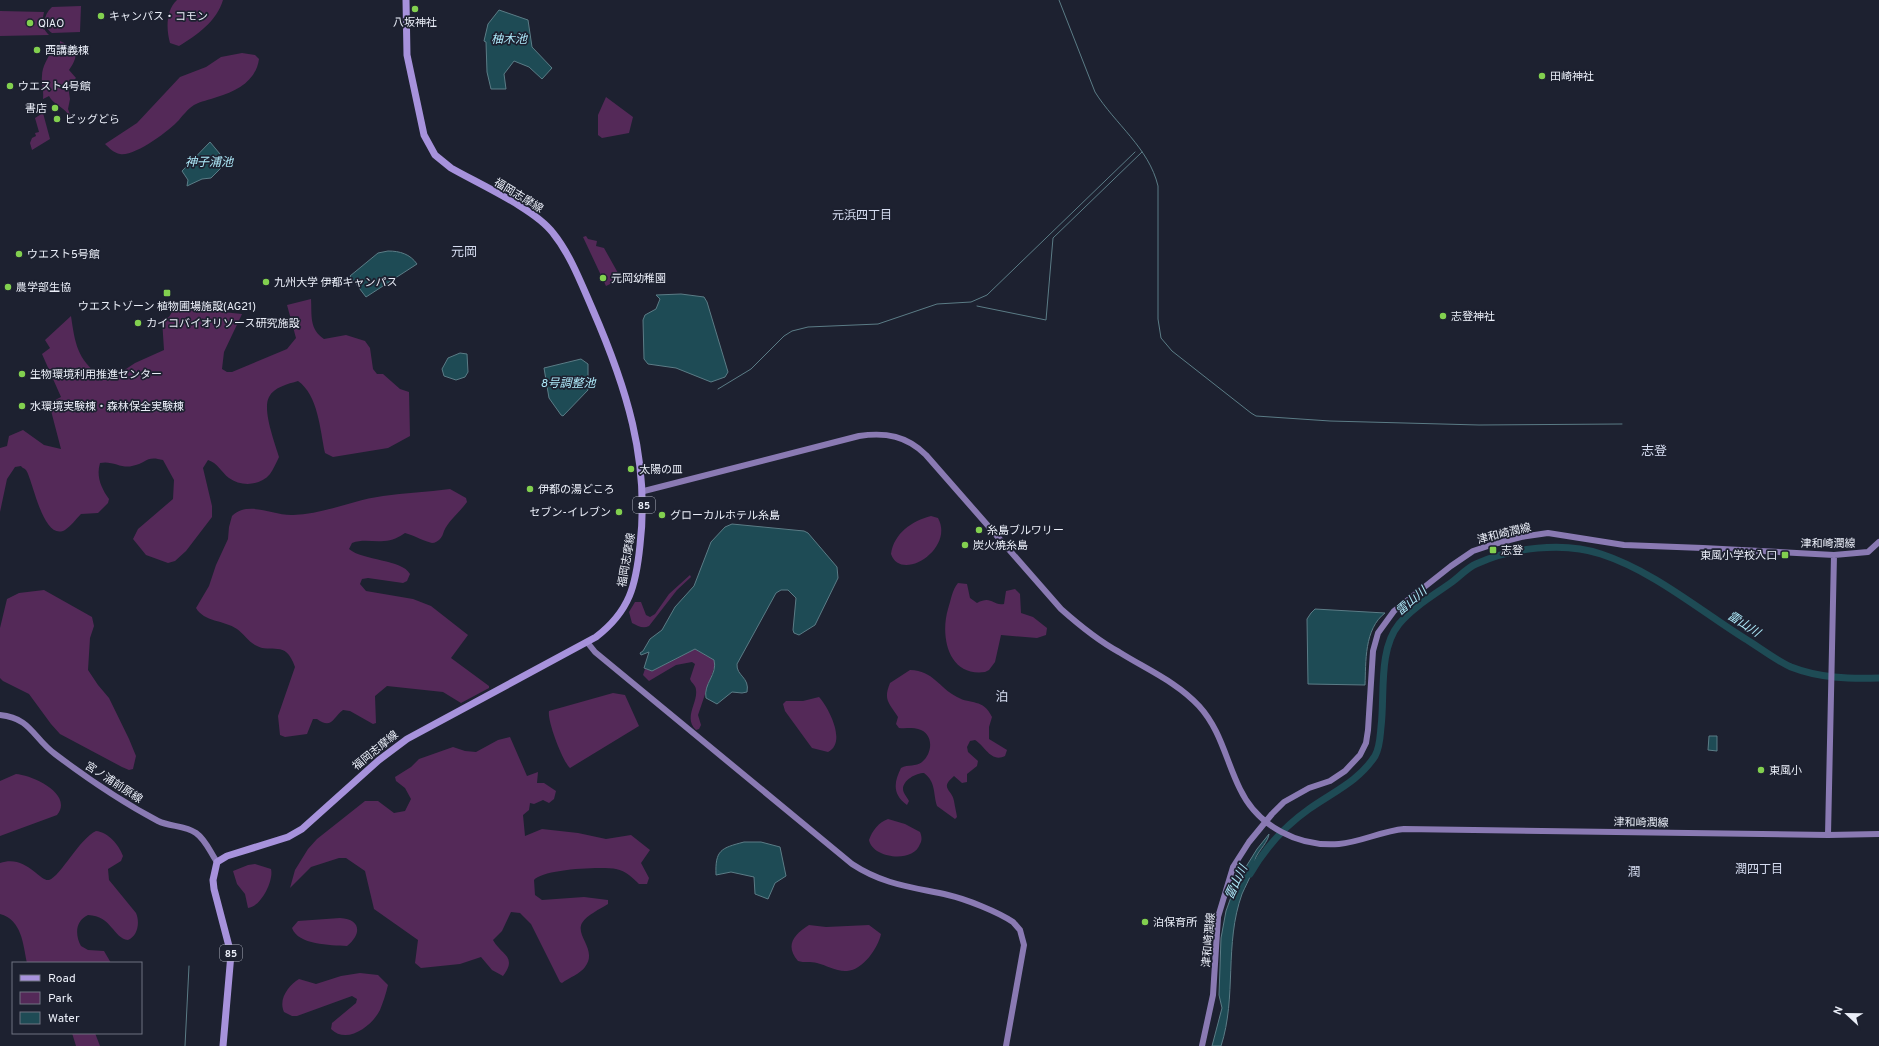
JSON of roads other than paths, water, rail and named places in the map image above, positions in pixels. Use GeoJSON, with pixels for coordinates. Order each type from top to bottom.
{"type":"FeatureCollection","features":[{"type":"Feature","properties":{"kind":"main road","name":"福岡志摩線"},"geometry":{"type":"LineString","coordinates":[[217,862],[228,856],[288,837],[302,828],[379,760],[407,739],[587,642],[606,629],[631,595],[638,565],[643,525],[644,491],[637,442],[632,419],[600,326],[579,279],[554,233],[535,215],[446,165],[435,155],[426,140],[409,68],[406,0]]}},
{"type":"Feature","properties":{"kind":"main road"},"geometry":{"type":"LineString","coordinates":[[644,491],[860,436],[882,434],[908,440],[926,455],[1061,609],[1085,631],[1171,684],[1199,706],[1220,738],[1240,789],[1247,801],[1265,822]]}},
{"type":"Feature","properties":{"kind":"main road","name":"津和崎潤線"},"geometry":{"type":"LineString","coordinates":[[1202,1046],[1211,1011],[1215,979],[1217,924],[1227,885],[1240,855],[1265,822],[1284,802],[1308,788],[1330,781],[1345,770],[1360,755],[1366,743],[1368,730],[1373,651],[1382,625],[1405,601],[1451,566],[1473,551],[1521,536],[1548,533],[1624,545],[1834,556],[1868,552],[1879,542]]}},
{"type":"Feature","properties":{"kind":"main road"},"geometry":{"type":"LineString","coordinates":[[1828,835],[1834,556]]}},
{"type":"Feature","properties":{"kind":"main road"},"geometry":{"type":"LineString","coordinates":[[587,642],[601,657],[852,864],[874,877],[887,882],[955,897],[1013,922],[1020,930],[1024,945],[1006,1046]]}},
{"type":"Feature","properties":{"kind":"main road","name":"宮ノ浦前原線"},"geometry":{"type":"LineString","coordinates":[[0,715],[11,716],[24,722],[44,745],[109,792],[159,822],[187,828],[195,832],[202,837],[217,862]]}},
{"type":"Feature","properties":{"kind":"main road","name":"津和崎潤線"},"geometry":{"type":"LineString","coordinates":[[1265,822],[1287,836],[1302,841],[1320,844],[1349,842],[1382,832],[1404,829],[1828,835],[1879,834]]}},
{"type":"Feature","properties":{"kind":"main road","name":"85"},"geometry":{"type":"LineString","coordinates":[[217,862],[213,880],[214,889],[231,960],[223,1046]]}},
{"type":"Feature","properties":{"kind":"water","name":"柚木池"},"geometry":{"type":"Polygon","coordinates":[[[499,10],[528,20],[532,47],[552,68],[542,79],[529,67],[514,61],[504,74],[506,89],[491,89],[487,72],[486,42],[484,41],[488,24],[499,10]]]}},
{"type":"Feature","properties":{"kind":"water","name":"神子浦池"},"geometry":{"type":"Polygon","coordinates":[[[210,142],[225,160],[220,169],[211,178],[202,179],[187,186],[188,180],[182,171],[210,142]]]}},
{"type":"Feature","properties":{"kind":"water"},"geometry":{"type":"Polygon","coordinates":[[[388,251],[404,254],[417,264],[366,297],[350,276],[378,253],[388,251]]]}},
{"type":"Feature","properties":{"kind":"water"},"geometry":{"type":"Polygon","coordinates":[[[681,294],[704,297],[707,302],[728,372],[725,377],[711,382],[676,368],[648,364],[644,359],[643,320],[645,315],[656,309],[660,299],[656,295],[681,294]]]}},
{"type":"Feature","properties":{"kind":"water"},"geometry":{"type":"Polygon","coordinates":[[[460,353],[467,354],[468,372],[465,377],[456,380],[444,376],[442,369],[448,358],[460,353]]]}},
{"type":"Feature","properties":{"kind":"water","name":"8号調整池"},"geometry":{"type":"Polygon","coordinates":[[[581,359],[588,364],[588,390],[563,416],[549,398],[544,368],[581,359]]]}},
{"type":"Feature","properties":{"kind":"water"},"geometry":{"type":"Polygon","coordinates":[[[732,524],[804,531],[808,533],[837,567],[838,578],[815,625],[799,635],[794,633],[793,630],[796,598],[788,590],[781,590],[776,593],[737,664],[737,668],[747,683],[747,692],[732,692],[717,704],[706,698],[707,688],[714,670],[714,660],[695,649],[652,671],[644,668],[649,652],[641,655],[640,653],[643,651],[650,639],[662,630],[675,607],[694,586],[711,542],[725,527],[732,524]]]}},
{"type":"Feature","properties":{"kind":"water"},"geometry":{"type":"Polygon","coordinates":[[[1315,609],[1385,613],[1373,628],[1370,637],[1366,656],[1365,685],[1308,684],[1307,619],[1315,609]]]}},
{"type":"Feature","properties":{"kind":"water"},"geometry":{"type":"Polygon","coordinates":[[[1709,736],[1717,736],[1717,751],[1708,750],[1709,736]]]}},
{"type":"Feature","properties":{"kind":"water"},"geometry":{"type":"Polygon","coordinates":[[[1269,834],[1267,840],[1256,857],[1253,870],[1242,894],[1233,932],[1230,990],[1226,1027],[1221,1046],[1212,1046],[1222,1008],[1219,995],[1221,938],[1226,911],[1236,883],[1257,849],[1269,834]]]}},
{"type":"Feature","properties":{"kind":"water"},"geometry":{"type":"Polygon","coordinates":[[[744,842],[761,842],[780,847],[786,876],[775,883],[768,899],[755,894],[754,877],[731,872],[716,875],[718,855],[721,851],[730,846],[744,842]]]}},
{"type":"Feature","properties":{"kind":"waterway"},"geometry":{"type":"LineString","coordinates":[[1059,0],[1095,92],[1103,104],[1131,137],[1154,172],[1158,186],[1158,319],[1161,338],[1172,351],[1251,413],[1256,416],[1330,421],[1479,425],[1622,424]]}},
{"type":"Feature","properties":{"kind":"waterway"},"geometry":{"type":"LineString","coordinates":[[718,389],[751,369],[784,336],[792,331],[808,327],[878,324],[937,304],[971,302],[987,295],[1135,152]]}},
{"type":"Feature","properties":{"kind":"waterway"},"geometry":{"type":"LineString","coordinates":[[977,306],[1046,320],[1053,238],[1142,152]]}},
{"type":"Feature","properties":{"kind":"waterway","name":"雷山川"},"geometry":{"type":"LineString","coordinates":[[1250,874],[1262,855],[1284,830],[1309,809],[1345,786],[1369,765],[1375,756],[1380,738],[1385,660],[1392,635],[1399,624],[1417,607],[1470,568],[1490,558],[1521,550],[1554,547],[1586,550],[1601,554],[1620,561],[1657,580],[1773,657],[1791,667],[1823,676],[1879,678]]}},
{"type":"Feature","properties":{"kind":"waterway"},"geometry":{"type":"LineString","coordinates":[[185,1046],[189,966]]}},
{"type":"Feature","properties":{"kind":"place","name":"八坂神社"},"geometry":{"type":"Point","coordinates":[415,9]}},
{"type":"Feature","properties":{"kind":"place","name":"キャンパス・コモン"},"geometry":{"type":"Point","coordinates":[101,16]}},
{"type":"Feature","properties":{"kind":"place","name":"QIAO"},"geometry":{"type":"Point","coordinates":[30,23]}},
{"type":"Feature","properties":{"kind":"place","name":"西講義棟"},"geometry":{"type":"Point","coordinates":[37,50]}},
{"type":"Feature","properties":{"kind":"place","name":"田崎神社"},"geometry":{"type":"Point","coordinates":[1542,76]}},
{"type":"Feature","properties":{"kind":"place","name":"ウエスト4号館"},"geometry":{"type":"Point","coordinates":[10,86]}},
{"type":"Feature","properties":{"kind":"place","name":"書店"},"geometry":{"type":"Point","coordinates":[55,108]}},
{"type":"Feature","properties":{"kind":"place","name":"ビッグどら"},"geometry":{"type":"Point","coordinates":[57,119]}},
{"type":"Feature","properties":{"kind":"place","name":"ウエスト5号館"},"geometry":{"type":"Point","coordinates":[19,254]}},
{"type":"Feature","properties":{"kind":"place","name":"元岡幼稚園"},"geometry":{"type":"Point","coordinates":[603,278]}},
{"type":"Feature","properties":{"kind":"place","name":"九州大学 伊都キャンパス"},"geometry":{"type":"Point","coordinates":[266,282]}},
{"type":"Feature","properties":{"kind":"place","name":"農学部生協"},"geometry":{"type":"Point","coordinates":[8,287]}},
{"type":"Feature","properties":{"kind":"place","name":"ウエストゾーン 植物圃場施設(AG21)"},"geometry":{"type":"Point","coordinates":[167,293]}},
{"type":"Feature","properties":{"kind":"place","name":"志登神社"},"geometry":{"type":"Point","coordinates":[1443,316]}},
{"type":"Feature","properties":{"kind":"place","name":"カイコバイオリソース研究施設"},"geometry":{"type":"Point","coordinates":[138,323]}},
{"type":"Feature","properties":{"kind":"place","name":"生物環境利用推進センター"},"geometry":{"type":"Point","coordinates":[22,374]}},
{"type":"Feature","properties":{"kind":"place","name":"水環境実験棟・森林保全実験棟"},"geometry":{"type":"Point","coordinates":[22,406]}},
{"type":"Feature","properties":{"kind":"place","name":"太陽の皿"},"geometry":{"type":"Point","coordinates":[631,469]}},
{"type":"Feature","properties":{"kind":"place","name":"伊都の湯どころ"},"geometry":{"type":"Point","coordinates":[530,489]}},
{"type":"Feature","properties":{"kind":"place","name":"セブン-イレブン"},"geometry":{"type":"Point","coordinates":[619,512]}},
{"type":"Feature","properties":{"kind":"place","name":"グローカルホテル糸島"},"geometry":{"type":"Point","coordinates":[662,515]}},
{"type":"Feature","properties":{"kind":"place","name":"糸島ブルワリー"},"geometry":{"type":"Point","coordinates":[979,530]}},
{"type":"Feature","properties":{"kind":"place","name":"炭火焼糸島"},"geometry":{"type":"Point","coordinates":[965,545]}},
{"type":"Feature","properties":{"kind":"place","name":"志登"},"geometry":{"type":"Point","coordinates":[1493,550]}},
{"type":"Feature","properties":{"kind":"place","name":"東風小学校入口"},"geometry":{"type":"Point","coordinates":[1785,555]}},
{"type":"Feature","properties":{"kind":"place","name":"東風小"},"geometry":{"type":"Point","coordinates":[1761,770]}},
{"type":"Feature","properties":{"kind":"place","name":"泊保育所"},"geometry":{"type":"Point","coordinates":[1145,922]}},
{"type":"Feature","properties":{"kind":"district","name":"元浜四丁目"},"geometry":{"type":"Point","coordinates":[862,215]}},
{"type":"Feature","properties":{"kind":"district","name":"元岡"},"geometry":{"type":"Point","coordinates":[464,251]}},
{"type":"Feature","properties":{"kind":"district","name":"志登"},"geometry":{"type":"Point","coordinates":[1654,450]}},
{"type":"Feature","properties":{"kind":"district","name":"泊"},"geometry":{"type":"Point","coordinates":[1002,696]}},
{"type":"Feature","properties":{"kind":"district","name":"潤四丁目"},"geometry":{"type":"Point","coordinates":[1759,869]}},
{"type":"Feature","properties":{"kind":"district","name":"潤"},"geometry":{"type":"Point","coordinates":[1634,871]}}]}
